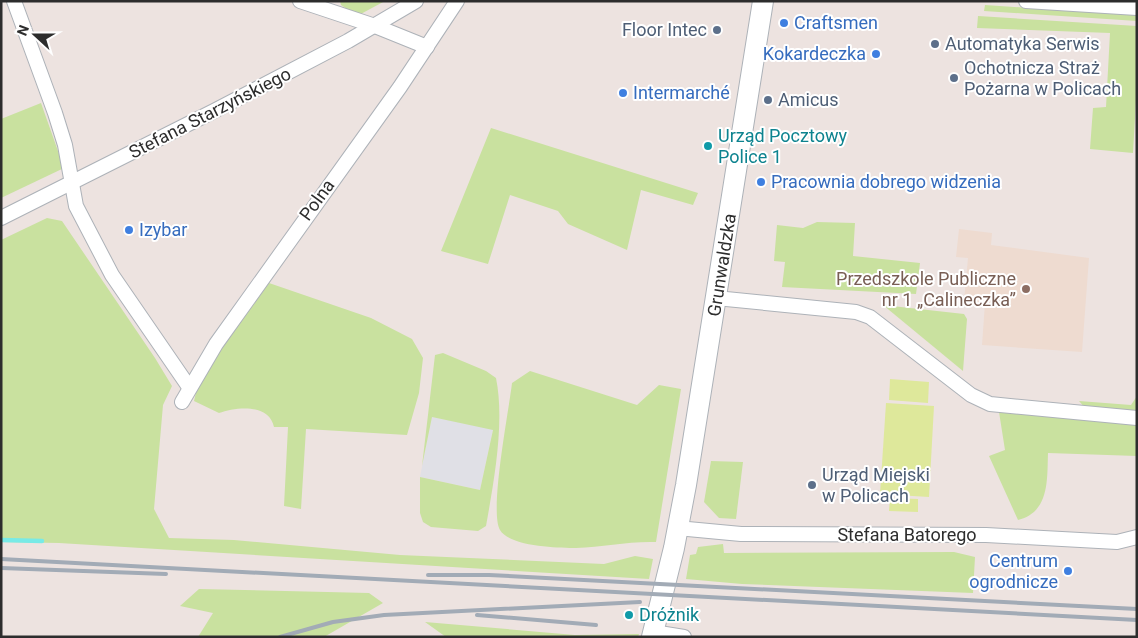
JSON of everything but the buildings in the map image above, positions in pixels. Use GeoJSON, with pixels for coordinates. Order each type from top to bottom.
{"type":"FeatureCollection","features":[{"type":"Feature","properties":{"kind":"main road","name":"Grunwaldzka"},"geometry":{"type":"LineString","coordinates":[[653,635],[677,528],[763,1]]}},
{"type":"Feature","properties":{"kind":"street"},"geometry":{"type":"LineString","coordinates":[[14,1],[55,113],[64,145],[70,185],[76,206],[112,275],[189,387]]}},
{"type":"Feature","properties":{"kind":"street"},"geometry":{"type":"LineString","coordinates":[[300,1],[375,26],[427,47]]}},
{"type":"Feature","properties":{"kind":"street","name":"Stefana Starzyńskiego"},"geometry":{"type":"LineString","coordinates":[[1,218],[70,185],[375,26],[416,1]]}},
{"type":"Feature","properties":{"kind":"street","name":"Polna"},"geometry":{"type":"LineString","coordinates":[[182,402],[189,387],[308,212],[427,47],[457,1]]}},
{"type":"Feature","properties":{"kind":"street"},"geometry":{"type":"LineString","coordinates":[[1026,1],[1137,8]]}},
{"type":"Feature","properties":{"kind":"street"},"geometry":{"type":"LineString","coordinates":[[716,298],[856,312],[870,317],[971,395],[990,404],[1137,418]]}},
{"type":"Feature","properties":{"kind":"street","name":"Stefana Batorego"},"geometry":{"type":"LineString","coordinates":[[677,528],[741,534],[986,535],[1117,542],[1137,537]]}},
{"type":"Feature","properties":{"kind":"street"},"geometry":{"type":"LineString","coordinates":[[653,635],[684,637]]}},
{"type":"Feature","properties":{"kind":"shaded area","name":"Przedszkole Publiczne nr 1 „Calineczka”"},"geometry":{"type":"Polygon","coordinates":[[[959,229],[992,233],[991,245],[1089,258],[1082,352],[982,345],[985,303],[964,301],[968,258],[956,257],[959,229]]]}},
{"type":"Feature","properties":{"kind":"shaded area"},"geometry":{"type":"Polygon","coordinates":[[[432,417],[493,429],[480,490],[420,477],[432,417]]]}},
{"type":"Feature","properties":{"kind":"green space"},"geometry":{"type":"Polygon","coordinates":[[[340,1],[385,1],[357,16],[341,5],[340,1]]]}},
{"type":"Feature","properties":{"kind":"green space"},"geometry":{"type":"Polygon","coordinates":[[[985,5],[1137,15],[1137,21],[984,11],[985,5]]]}},
{"type":"Feature","properties":{"kind":"green space"},"geometry":{"type":"Polygon","coordinates":[[[978,16],[1137,26],[1137,83],[1133,153],[1090,149],[1093,108],[1106,107],[1110,33],[977,28],[978,16]]]}},
{"type":"Feature","properties":{"kind":"green space"},"geometry":{"type":"Polygon","coordinates":[[[41,103],[64,168],[1,198],[1,119],[41,103]]]}},
{"type":"Feature","properties":{"kind":"green space"},"geometry":{"type":"Polygon","coordinates":[[[491,128],[698,193],[693,205],[641,190],[627,250],[568,224],[558,211],[510,195],[488,264],[441,251],[491,128]]]}},
{"type":"Feature","properties":{"kind":"green space"},"geometry":{"type":"Polygon","coordinates":[[[47,218],[62,221],[172,386],[163,405],[154,509],[169,538],[234,540],[400,555],[604,564],[635,556],[653,559],[649,579],[59,543],[1,542],[1,240],[47,218]]]}},
{"type":"Feature","properties":{"kind":"green space"},"geometry":{"type":"Polygon","coordinates":[[[817,222],[855,223],[853,256],[920,263],[916,294],[782,287],[785,262],[774,261],[777,225],[803,228],[817,222]]]}},
{"type":"Feature","properties":{"kind":"green space"},"geometry":{"type":"Polygon","coordinates":[[[269,283],[371,318],[412,339],[423,358],[419,393],[407,435],[306,429],[301,509],[284,506],[288,427],[274,427],[271,419],[259,410],[243,408],[219,413],[194,401],[199,380],[269,283]]]}},
{"type":"Feature","properties":{"kind":"green space"},"geometry":{"type":"Polygon","coordinates":[[[883,305],[964,314],[967,319],[963,371],[883,305]]]}},
{"type":"Feature","properties":{"kind":"green space"},"geometry":{"type":"Polygon","coordinates":[[[443,353],[486,371],[496,378],[499,413],[497,452],[486,526],[478,531],[431,527],[423,522],[420,513],[420,477],[480,490],[493,430],[432,417],[422,466],[435,355],[443,353]]]}},
{"type":"Feature","properties":{"kind":"green space"},"geometry":{"type":"Polygon","coordinates":[[[530,371],[637,405],[659,385],[681,389],[656,542],[576,548],[547,547],[514,540],[505,536],[500,530],[497,519],[498,482],[512,383],[530,371]]]}},
{"type":"Feature","properties":{"kind":"green space"},"geometry":{"type":"Polygon","coordinates":[[[890,379],[929,382],[928,403],[889,400],[890,379]]]}},
{"type":"Feature","properties":{"kind":"green space"},"geometry":{"type":"Polygon","coordinates":[[[1137,396],[1137,414],[1087,410],[1079,401],[1131,405],[1137,396]]]}},
{"type":"Feature","properties":{"kind":"green space"},"geometry":{"type":"Polygon","coordinates":[[[886,403],[934,406],[929,497],[880,494],[886,403]]]}},
{"type":"Feature","properties":{"kind":"green space"},"geometry":{"type":"Polygon","coordinates":[[[999,412],[1137,423],[1137,456],[1048,453],[1047,484],[1041,502],[1036,510],[1018,520],[989,456],[1005,450],[999,412]]]}},
{"type":"Feature","properties":{"kind":"green space"},"geometry":{"type":"Polygon","coordinates":[[[711,461],[743,462],[736,519],[719,518],[704,502],[711,461]]]}},
{"type":"Feature","properties":{"kind":"green space"},"geometry":{"type":"Polygon","coordinates":[[[890,498],[918,499],[918,512],[889,511],[890,498]]]}},
{"type":"Feature","properties":{"kind":"green space"},"geometry":{"type":"Polygon","coordinates":[[[723,544],[724,553],[954,552],[975,557],[973,593],[742,584],[686,579],[690,555],[696,554],[698,547],[723,544]]]}},
{"type":"Feature","properties":{"kind":"green space"},"geometry":{"type":"Polygon","coordinates":[[[199,589],[369,593],[383,603],[324,637],[198,637],[213,613],[180,606],[199,589]]]}},
{"type":"Feature","properties":{"kind":"green space"},"geometry":{"type":"Polygon","coordinates":[[[425,622],[575,635],[639,634],[638,637],[446,637],[425,622]]]}},
{"type":"Feature","properties":{"kind":"waterway"},"geometry":{"type":"LineString","coordinates":[[1,540],[42,541]]}},
{"type":"Feature","properties":{"kind":"railway"},"geometry":{"type":"LineString","coordinates":[[1,559],[1137,620]]}},
{"type":"Feature","properties":{"kind":"railway"},"geometry":{"type":"LineString","coordinates":[[1,568],[166,574]]}},
{"type":"Feature","properties":{"kind":"railway"},"geometry":{"type":"LineString","coordinates":[[428,575],[489,575],[1137,609]]}},
{"type":"Feature","properties":{"kind":"railway"},"geometry":{"type":"LineString","coordinates":[[280,637],[333,622],[384,615],[640,602]]}},
{"type":"Feature","properties":{"kind":"railway"},"geometry":{"type":"LineString","coordinates":[[477,615],[596,625]]}},
{"type":"Feature","properties":{"kind":"place","name":"Craftsmen"},"geometry":{"type":"Point","coordinates":[784,23]}},
{"type":"Feature","properties":{"kind":"place","name":"Floor Intec"},"geometry":{"type":"Point","coordinates":[717,30]}},
{"type":"Feature","properties":{"kind":"place","name":"Automatyka Serwis"},"geometry":{"type":"Point","coordinates":[935,44]}},
{"type":"Feature","properties":{"kind":"place","name":"Kokardeczka"},"geometry":{"type":"Point","coordinates":[876,54]}},
{"type":"Feature","properties":{"kind":"place","name":"Ochotnicza Straż Pożarna w Policach"},"geometry":{"type":"Point","coordinates":[954,78]}},
{"type":"Feature","properties":{"kind":"place","name":"Intermarché"},"geometry":{"type":"Point","coordinates":[623,93]}},
{"type":"Feature","properties":{"kind":"place","name":"Amicus"},"geometry":{"type":"Point","coordinates":[768,100]}},
{"type":"Feature","properties":{"kind":"place","name":"Urząd Pocztowy Police 1"},"geometry":{"type":"Point","coordinates":[708,146]}},
{"type":"Feature","properties":{"kind":"place","name":"Pracownia dobrego widzenia"},"geometry":{"type":"Point","coordinates":[761,182]}},
{"type":"Feature","properties":{"kind":"place","name":"Izybar"},"geometry":{"type":"Point","coordinates":[129,230]}},
{"type":"Feature","properties":{"kind":"place","name":"Przedszkole Publiczne nr 1 „Calineczka”"},"geometry":{"type":"Point","coordinates":[1026,289]}},
{"type":"Feature","properties":{"kind":"place","name":"Urząd Miejski w Policach"},"geometry":{"type":"Point","coordinates":[812,485]}},
{"type":"Feature","properties":{"kind":"place","name":"Centrum ogrodnicze"},"geometry":{"type":"Point","coordinates":[1068,571]}},
{"type":"Feature","properties":{"kind":"place","name":"Dróżnik"},"geometry":{"type":"Point","coordinates":[629,615]}}]}
